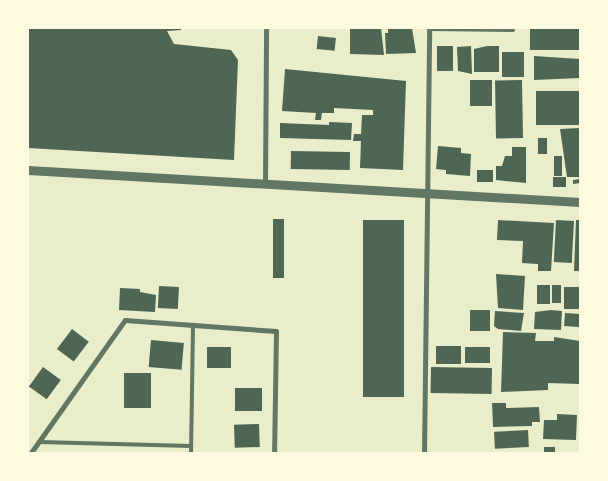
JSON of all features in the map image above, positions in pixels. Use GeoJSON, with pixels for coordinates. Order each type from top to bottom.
{"type":"FeatureCollection","features":[{"type":"Feature","properties":{"kind":"street"},"geometry":{"type":"LineString","coordinates":[[266,28],[266,184]]}},
{"type":"Feature","properties":{"kind":"street"},"geometry":{"type":"LineString","coordinates":[[424,454],[429,28]]}},
{"type":"Feature","properties":{"kind":"street"},"geometry":{"type":"LineString","coordinates":[[28,170],[580,202]]}},
{"type":"Feature","properties":{"kind":"street"},"geometry":{"type":"LineString","coordinates":[[30,454],[126,320],[276,331],[274,454]]}},
{"type":"Feature","properties":{"kind":"lane"},"geometry":{"type":"LineString","coordinates":[[429,28],[513,30]]}},
{"type":"Feature","properties":{"kind":"lane"},"geometry":{"type":"LineString","coordinates":[[191,454],[193,326]]}},
{"type":"Feature","properties":{"kind":"lane"},"geometry":{"type":"LineString","coordinates":[[40,442],[191,446]]}},
{"type":"Feature","properties":{"kind":"building"},"geometry":{"type":"Polygon","coordinates":[[[28,28],[181,28],[181,30],[167,31],[174,44],[231,50],[238,60],[234,160],[28,148],[28,28]]]}},
{"type":"Feature","properties":{"kind":"building"},"geometry":{"type":"Polygon","coordinates":[[[381,28],[384,55],[350,54],[350,29],[381,28]]]}},
{"type":"Feature","properties":{"kind":"building"},"geometry":{"type":"Polygon","coordinates":[[[388,28],[412,28],[416,53],[386,54],[385,33],[388,33],[388,28]]]}},
{"type":"Feature","properties":{"kind":"building"},"geometry":{"type":"Polygon","coordinates":[[[530,28],[580,28],[580,50],[530,50],[530,28]]]}},
{"type":"Feature","properties":{"kind":"building"},"geometry":{"type":"Polygon","coordinates":[[[318,36],[336,38],[335,51],[317,49],[318,36]]]}},
{"type":"Feature","properties":{"kind":"building"},"geometry":{"type":"Polygon","coordinates":[[[437,46],[453,46],[453,71],[437,71],[437,46]]]}},
{"type":"Feature","properties":{"kind":"building"},"geometry":{"type":"Polygon","coordinates":[[[471,46],[472,74],[458,71],[457,47],[471,46]]]}},
{"type":"Feature","properties":{"kind":"building"},"geometry":{"type":"Polygon","coordinates":[[[499,46],[499,72],[474,72],[474,49],[499,46]]]}},
{"type":"Feature","properties":{"kind":"building"},"geometry":{"type":"Polygon","coordinates":[[[502,52],[524,52],[524,77],[502,77],[502,52]]]}},
{"type":"Feature","properties":{"kind":"building"},"geometry":{"type":"Polygon","coordinates":[[[534,56],[580,59],[580,78],[534,80],[534,56]]]}},
{"type":"Feature","properties":{"kind":"building"},"geometry":{"type":"Polygon","coordinates":[[[285,69],[406,81],[403,170],[360,168],[361,141],[353,141],[354,134],[361,134],[362,115],[373,115],[373,110],[334,108],[334,113],[322,113],[321,120],[315,120],[316,113],[282,111],[285,69]]]}},
{"type":"Feature","properties":{"kind":"building"},"geometry":{"type":"Polygon","coordinates":[[[470,80],[492,80],[492,106],[470,106],[470,80]]]}},
{"type":"Feature","properties":{"kind":"building"},"geometry":{"type":"Polygon","coordinates":[[[495,80],[522,80],[523,138],[496,138],[495,80]]]}},
{"type":"Feature","properties":{"kind":"building"},"geometry":{"type":"Polygon","coordinates":[[[536,91],[580,91],[580,125],[536,125],[536,91]]]}},
{"type":"Feature","properties":{"kind":"building"},"geometry":{"type":"Polygon","coordinates":[[[329,122],[352,123],[351,140],[280,138],[280,123],[329,125],[329,122]]]}},
{"type":"Feature","properties":{"kind":"building"},"geometry":{"type":"Polygon","coordinates":[[[580,128],[580,177],[567,177],[560,129],[580,128]]]}},
{"type":"Feature","properties":{"kind":"building"},"geometry":{"type":"Polygon","coordinates":[[[538,138],[547,138],[547,154],[538,154],[538,138]]]}},
{"type":"Feature","properties":{"kind":"building"},"geometry":{"type":"Polygon","coordinates":[[[438,146],[461,148],[461,153],[471,154],[470,176],[446,174],[446,170],[436,169],[438,146]]]}},
{"type":"Feature","properties":{"kind":"building"},"geometry":{"type":"Polygon","coordinates":[[[512,147],[526,147],[526,183],[496,180],[496,166],[502,166],[505,156],[512,156],[512,147]]]}},
{"type":"Feature","properties":{"kind":"building"},"geometry":{"type":"Polygon","coordinates":[[[291,151],[350,152],[350,170],[291,169],[291,151]]]}},
{"type":"Feature","properties":{"kind":"building"},"geometry":{"type":"Polygon","coordinates":[[[554,156],[562,156],[562,176],[554,176],[554,156]]]}},
{"type":"Feature","properties":{"kind":"building"},"geometry":{"type":"Polygon","coordinates":[[[477,170],[493,170],[493,182],[477,182],[477,170]]]}},
{"type":"Feature","properties":{"kind":"building"},"geometry":{"type":"Polygon","coordinates":[[[553,177],[566,177],[566,187],[553,187],[553,177]]]}},
{"type":"Feature","properties":{"kind":"building"},"geometry":{"type":"Polygon","coordinates":[[[580,179],[580,183],[573,184],[573,180],[580,179]]]}},
{"type":"Feature","properties":{"kind":"building"},"geometry":{"type":"Polygon","coordinates":[[[273,219],[284,219],[284,278],[273,278],[273,219]]]}},
{"type":"Feature","properties":{"kind":"building"},"geometry":{"type":"Polygon","coordinates":[[[363,220],[404,220],[404,397],[363,397],[363,220]]]}},
{"type":"Feature","properties":{"kind":"building"},"geometry":{"type":"Polygon","coordinates":[[[498,220],[554,223],[551,271],[538,271],[538,264],[522,263],[523,241],[497,240],[498,220]]]}},
{"type":"Feature","properties":{"kind":"building"},"geometry":{"type":"Polygon","coordinates":[[[556,220],[574,221],[572,263],[554,262],[556,220]]]}},
{"type":"Feature","properties":{"kind":"building"},"geometry":{"type":"Polygon","coordinates":[[[576,220],[580,220],[580,271],[574,271],[576,220]]]}},
{"type":"Feature","properties":{"kind":"building"},"geometry":{"type":"Polygon","coordinates":[[[496,274],[525,276],[523,310],[498,308],[496,274]]]}},
{"type":"Feature","properties":{"kind":"building"},"geometry":{"type":"Polygon","coordinates":[[[537,285],[550,285],[550,304],[537,304],[537,285]]]}},
{"type":"Feature","properties":{"kind":"building"},"geometry":{"type":"Polygon","coordinates":[[[552,285],[561,285],[561,303],[552,303],[552,285]]]}},
{"type":"Feature","properties":{"kind":"building"},"geometry":{"type":"Polygon","coordinates":[[[159,286],[179,287],[178,309],[158,308],[159,286]]]}},
{"type":"Feature","properties":{"kind":"building"},"geometry":{"type":"Polygon","coordinates":[[[564,287],[580,287],[580,309],[564,309],[564,287]]]}},
{"type":"Feature","properties":{"kind":"building"},"geometry":{"type":"Polygon","coordinates":[[[120,288],[140,289],[140,292],[156,295],[155,312],[119,310],[120,288]]]}},
{"type":"Feature","properties":{"kind":"building"},"geometry":{"type":"Polygon","coordinates":[[[470,310],[490,310],[490,331],[470,331],[470,310]]]}},
{"type":"Feature","properties":{"kind":"building"},"geometry":{"type":"Polygon","coordinates":[[[495,311],[524,313],[521,331],[498,329],[494,326],[495,311]]]}},
{"type":"Feature","properties":{"kind":"building"},"geometry":{"type":"Polygon","coordinates":[[[562,311],[561,330],[534,329],[535,312],[562,311]]]}},
{"type":"Feature","properties":{"kind":"building"},"geometry":{"type":"Polygon","coordinates":[[[565,313],[580,314],[579,327],[564,326],[565,313]]]}},
{"type":"Feature","properties":{"kind":"building"},"geometry":{"type":"Polygon","coordinates":[[[72,329],[89,342],[74,362],[57,349],[72,329]]]}},
{"type":"Feature","properties":{"kind":"building"},"geometry":{"type":"Polygon","coordinates":[[[503,332],[536,333],[535,341],[554,341],[554,337],[580,341],[580,384],[548,383],[548,390],[501,392],[503,332]]]}},
{"type":"Feature","properties":{"kind":"building"},"geometry":{"type":"Polygon","coordinates":[[[151,340],[184,343],[182,370],[149,367],[151,340]]]}},
{"type":"Feature","properties":{"kind":"building"},"geometry":{"type":"Polygon","coordinates":[[[436,346],[461,346],[461,364],[436,364],[436,346]]]}},
{"type":"Feature","properties":{"kind":"building"},"geometry":{"type":"Polygon","coordinates":[[[207,347],[231,347],[231,368],[207,368],[207,347]]]}},
{"type":"Feature","properties":{"kind":"building"},"geometry":{"type":"Polygon","coordinates":[[[465,347],[490,347],[490,363],[465,363],[465,347]]]}},
{"type":"Feature","properties":{"kind":"building"},"geometry":{"type":"Polygon","coordinates":[[[43,367],[61,380],[47,399],[29,386],[43,367]]]}},
{"type":"Feature","properties":{"kind":"building"},"geometry":{"type":"Polygon","coordinates":[[[431,367],[492,368],[492,394],[431,393],[431,367]]]}},
{"type":"Feature","properties":{"kind":"building"},"geometry":{"type":"Polygon","coordinates":[[[124,373],[151,373],[151,408],[124,408],[124,373]]]}},
{"type":"Feature","properties":{"kind":"building"},"geometry":{"type":"Polygon","coordinates":[[[235,388],[262,388],[262,411],[235,411],[235,388]]]}},
{"type":"Feature","properties":{"kind":"building"},"geometry":{"type":"Polygon","coordinates":[[[492,403],[506,403],[506,408],[539,407],[540,422],[532,422],[532,426],[493,427],[492,403]]]}},
{"type":"Feature","properties":{"kind":"building"},"geometry":{"type":"Polygon","coordinates":[[[557,414],[577,415],[576,440],[543,439],[544,420],[557,420],[557,414]]]}},
{"type":"Feature","properties":{"kind":"building"},"geometry":{"type":"Polygon","coordinates":[[[259,424],[260,447],[235,448],[234,425],[259,424]]]}},
{"type":"Feature","properties":{"kind":"building"},"geometry":{"type":"Polygon","coordinates":[[[528,430],[529,447],[495,449],[494,432],[528,430]]]}},
{"type":"Feature","properties":{"kind":"building"},"geometry":{"type":"Polygon","coordinates":[[[544,447],[555,447],[555,454],[544,454],[544,447]]]}}]}
